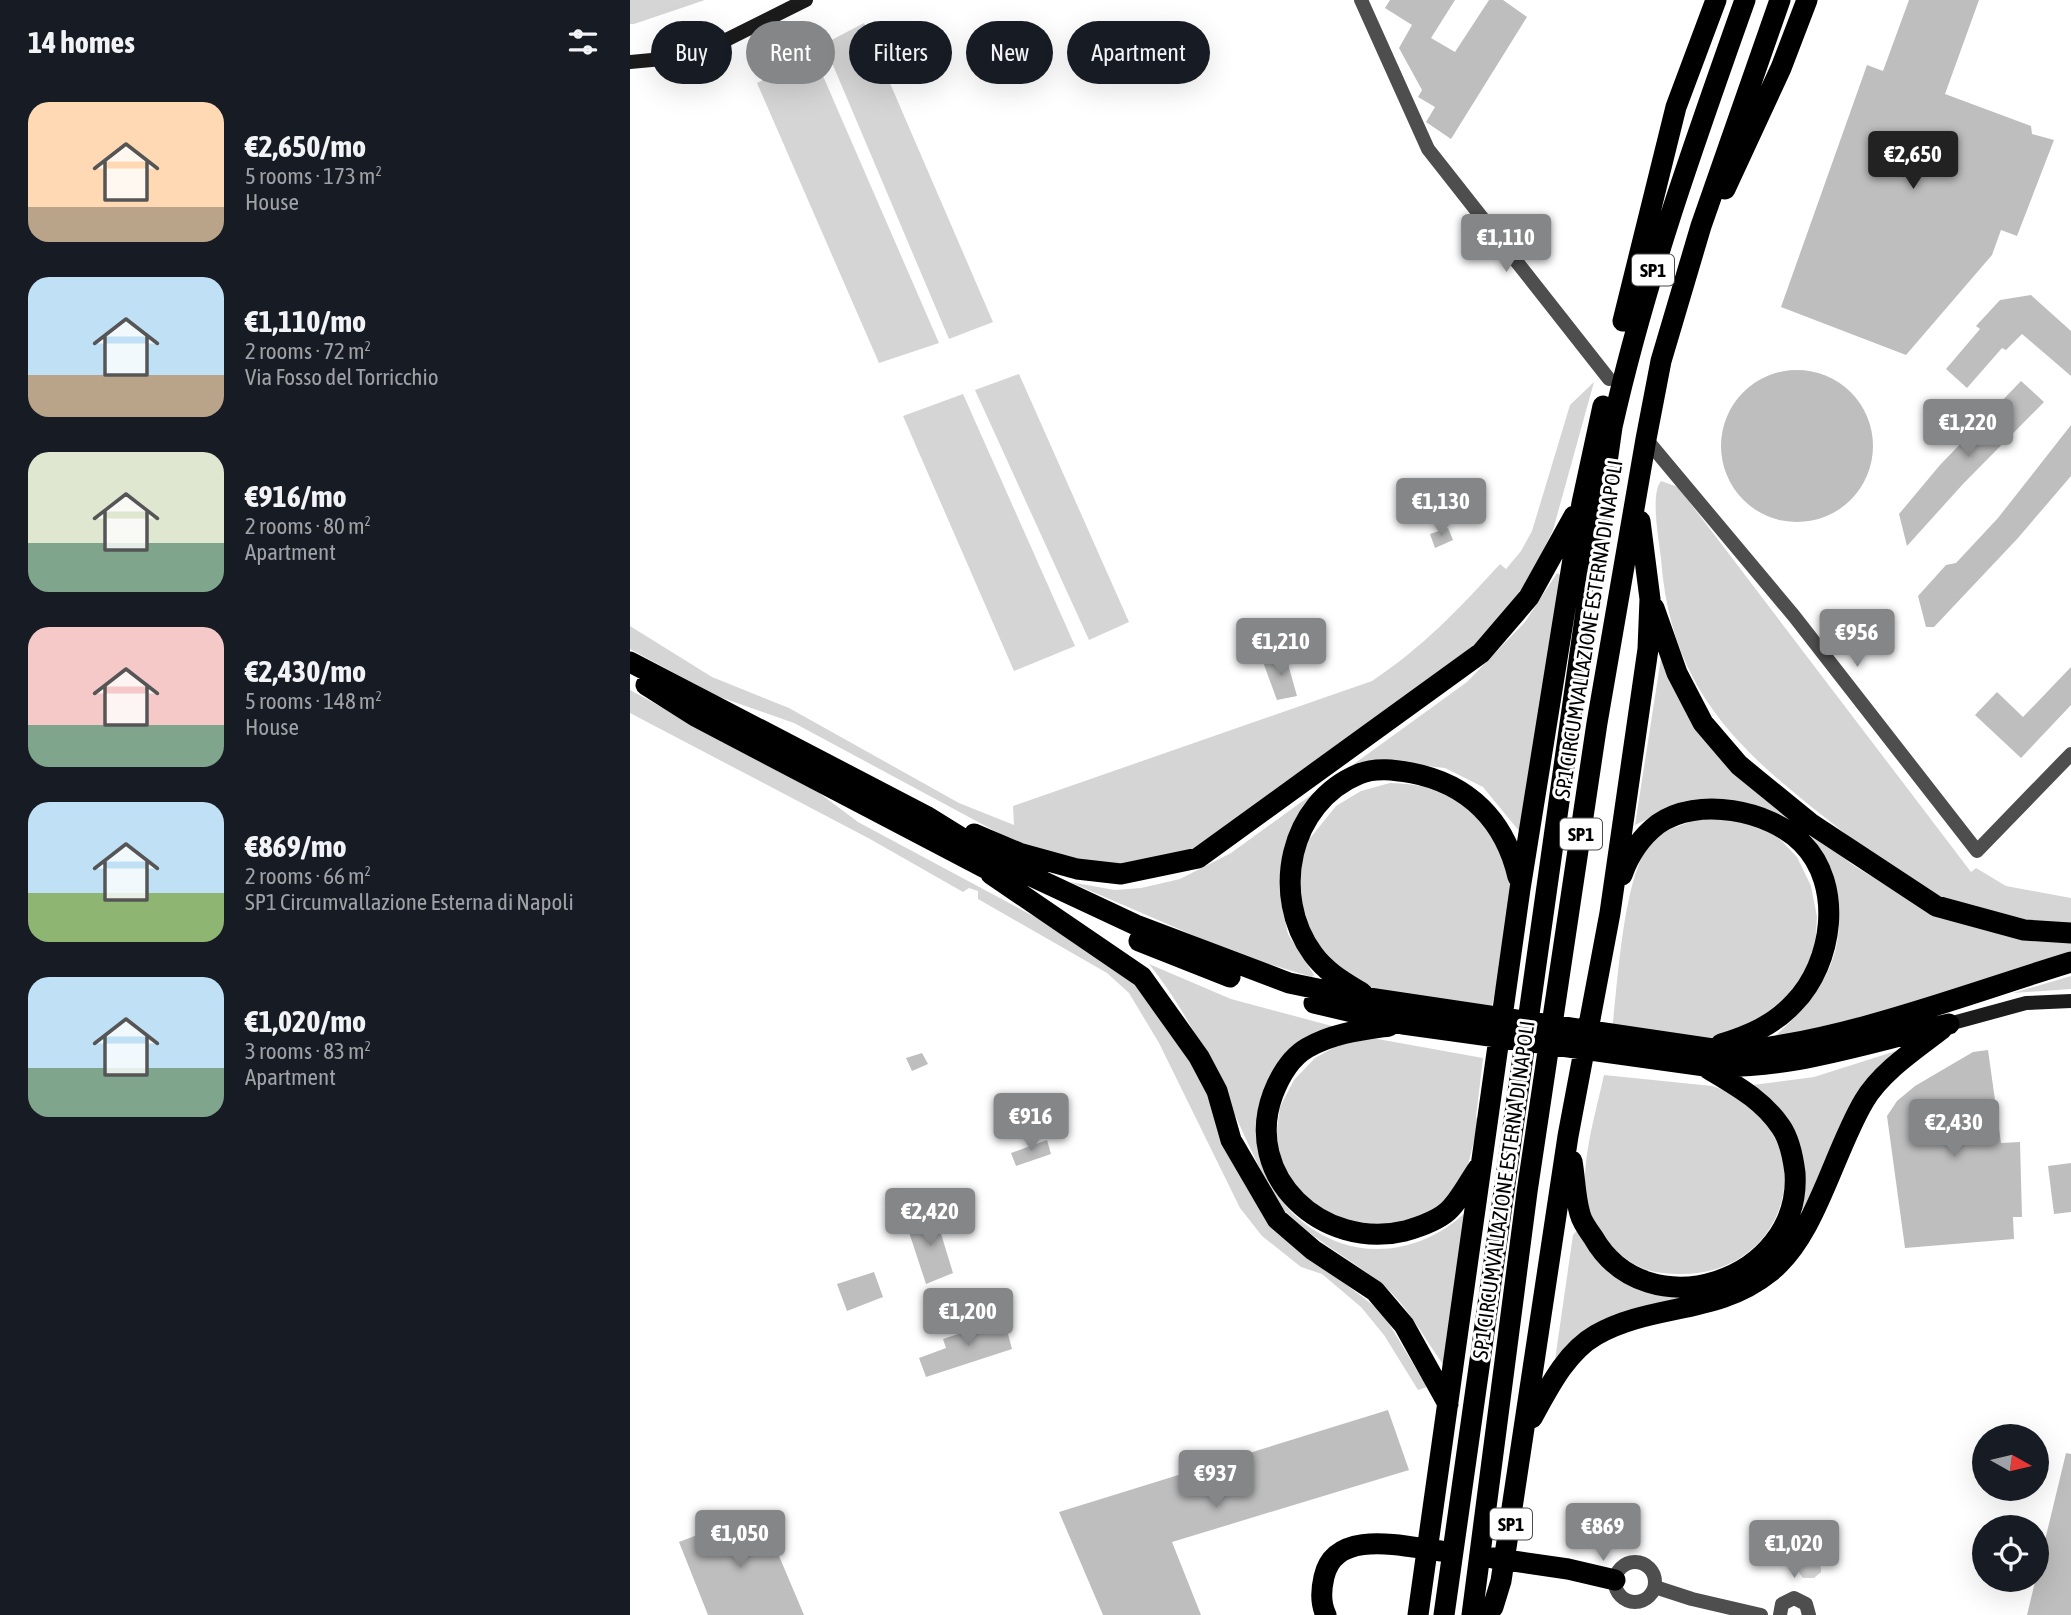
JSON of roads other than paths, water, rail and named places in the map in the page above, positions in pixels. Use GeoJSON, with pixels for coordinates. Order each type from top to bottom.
{"type":"FeatureCollection","features":[{"type":"Feature","properties":{"kind":"highway"},"geometry":{"type":"LineString","coordinates":[[1418,1615],[1520,890],[1582,503],[1609,379],[1676,107],[1716,0]]}},
{"type":"Feature","properties":{"kind":"highway","name":"SP1 CIRCUMVALLAZIONE ESTERNA DI NAPOLI"},"geometry":{"type":"LineString","coordinates":[[1444,1615],[1609,452],[1641,307],[1745,0]]}},
{"type":"Feature","properties":{"kind":"highway","name":"SP1 CIRCUMVALLAZIONE ESTERNA DI NAPOLI"},"geometry":{"type":"LineString","coordinates":[[1472,1615],[1527,1192],[1597,723],[1646,439],[1661,361],[1701,226],[1754,68],[1780,0]]}},
{"type":"Feature","properties":{"kind":"highway"},"geometry":{"type":"LineString","coordinates":[[1701,226],[1730,182],[1781,68],[1807,0]]}},
{"type":"Feature","properties":{"kind":"highway"},"geometry":{"type":"LineString","coordinates":[[926,817],[1019,853],[1077,869],[1121,874],[1198,858],[1481,653],[1529,597],[1609,452]]}},
{"type":"Feature","properties":{"kind":"highway","name":"SP1"},"geometry":{"type":"LineString","coordinates":[[1486,1615],[1493,1607],[1501,1581],[1569,1136],[1609,913],[1648,649],[1650,598],[1643,559],[1637,488]]}},
{"type":"Feature","properties":{"kind":"highway"},"geometry":{"type":"LineString","coordinates":[[1650,598],[1676,673],[1703,723],[1738,765],[1810,823],[1937,906],[2024,930],[2071,933]]}},
{"type":"Feature","properties":{"kind":"highway"},"geometry":{"type":"LineString","coordinates":[[630,662],[926,817],[997,860],[1136,925],[1289,983],[1483,1026],[1606,1043],[1705,1066],[1745,1068],[1791,1062],[1949,1024]]}},
{"type":"Feature","properties":{"kind":"highway"},"geometry":{"type":"LineString","coordinates":[[630,674],[695,716],[983,869],[1188,963],[1286,996],[1403,1024]]}},
{"type":"Feature","properties":{"kind":"highway"},"geometry":{"type":"LineString","coordinates":[[1373,1000],[1339,979],[1313,954],[1303,938],[1289,899],[1292,855],[1310,815],[1323,799],[1359,774],[1381,769],[1450,783],[1469,795],[1501,832],[1512,853],[1520,890]]}},
{"type":"Feature","properties":{"kind":"highway"},"geometry":{"type":"LineString","coordinates":[[1606,1043],[1719,1044],[1744,1038],[1773,1022],[1795,1003],[1820,961],[1829,929],[1827,890],[1817,864],[1802,843],[1781,828],[1755,816],[1719,809],[1685,812],[1659,823],[1630,853],[1609,913]]}},
{"type":"Feature","properties":{"kind":"highway"},"geometry":{"type":"LineString","coordinates":[[983,869],[1142,977],[1199,1057],[1217,1091],[1231,1140],[1277,1219],[1313,1250],[1375,1291],[1404,1325],[1448,1404]]}},
{"type":"Feature","properties":{"kind":"highway"},"geometry":{"type":"LineString","coordinates":[[1675,1045],[1733,1052],[1787,1046],[1841,1033],[2071,962]]}},
{"type":"Feature","properties":{"kind":"highway"},"geometry":{"type":"LineString","coordinates":[[1482,1163],[1448,1211],[1419,1227],[1383,1236],[1336,1227],[1301,1208],[1278,1180],[1266,1148],[1265,1114],[1280,1074],[1305,1049],[1345,1032],[1403,1024],[1483,1026]]}},
{"type":"Feature","properties":{"kind":"highway"},"geometry":{"type":"LineString","coordinates":[[1525,1429],[1569,1360],[1595,1335],[1634,1320],[1702,1306],[1740,1293],[1770,1273],[1793,1252],[1866,1097],[1893,1069],[1949,1024]]}},
{"type":"Feature","properties":{"kind":"highway"},"geometry":{"type":"LineString","coordinates":[[1569,1136],[1580,1215],[1598,1247],[1620,1270],[1645,1281],[1682,1287],[1714,1284],[1746,1270],[1767,1250],[1784,1227],[1796,1188],[1793,1156],[1783,1128],[1757,1099],[1705,1066]]}},
{"type":"Feature","properties":{"kind":"highway"},"geometry":{"type":"LineString","coordinates":[[1326,1615],[1323,1608],[1323,1579],[1332,1561],[1350,1548],[1362,1544],[1541,1565],[1615,1580]]}},
{"type":"Feature","properties":{"kind":"street"},"geometry":{"type":"LineString","coordinates":[[630,62],[673,58],[714,46],[806,0]]}},
{"type":"Feature","properties":{"kind":"street"},"geometry":{"type":"LineString","coordinates":[[1361,0],[1429,149],[1609,379]]}},
{"type":"Feature","properties":{"kind":"street"},"geometry":{"type":"LineString","coordinates":[[1646,439],[1794,616],[1977,851],[2071,754]]}},
{"type":"Feature","properties":{"kind":"street"},"geometry":{"type":"LineString","coordinates":[[1949,1024],[2026,1003],[2071,1000]]}},
{"type":"Feature","properties":{"kind":"street"},"geometry":{"type":"LineString","coordinates":[[1641,1563],[1654,1575],[1656,1587],[1644,1601],[1632,1603],[1617,1592],[1615,1580],[1623,1566],[1641,1563]]}},
{"type":"Feature","properties":{"kind":"street"},"geometry":{"type":"LineString","coordinates":[[1656,1587],[1692,1599],[1761,1615]]}},
{"type":"Feature","properties":{"kind":"street"},"geometry":{"type":"LineString","coordinates":[[1780,1615],[1782,1604],[1794,1598],[1807,1604],[1809,1615]]}}]}
